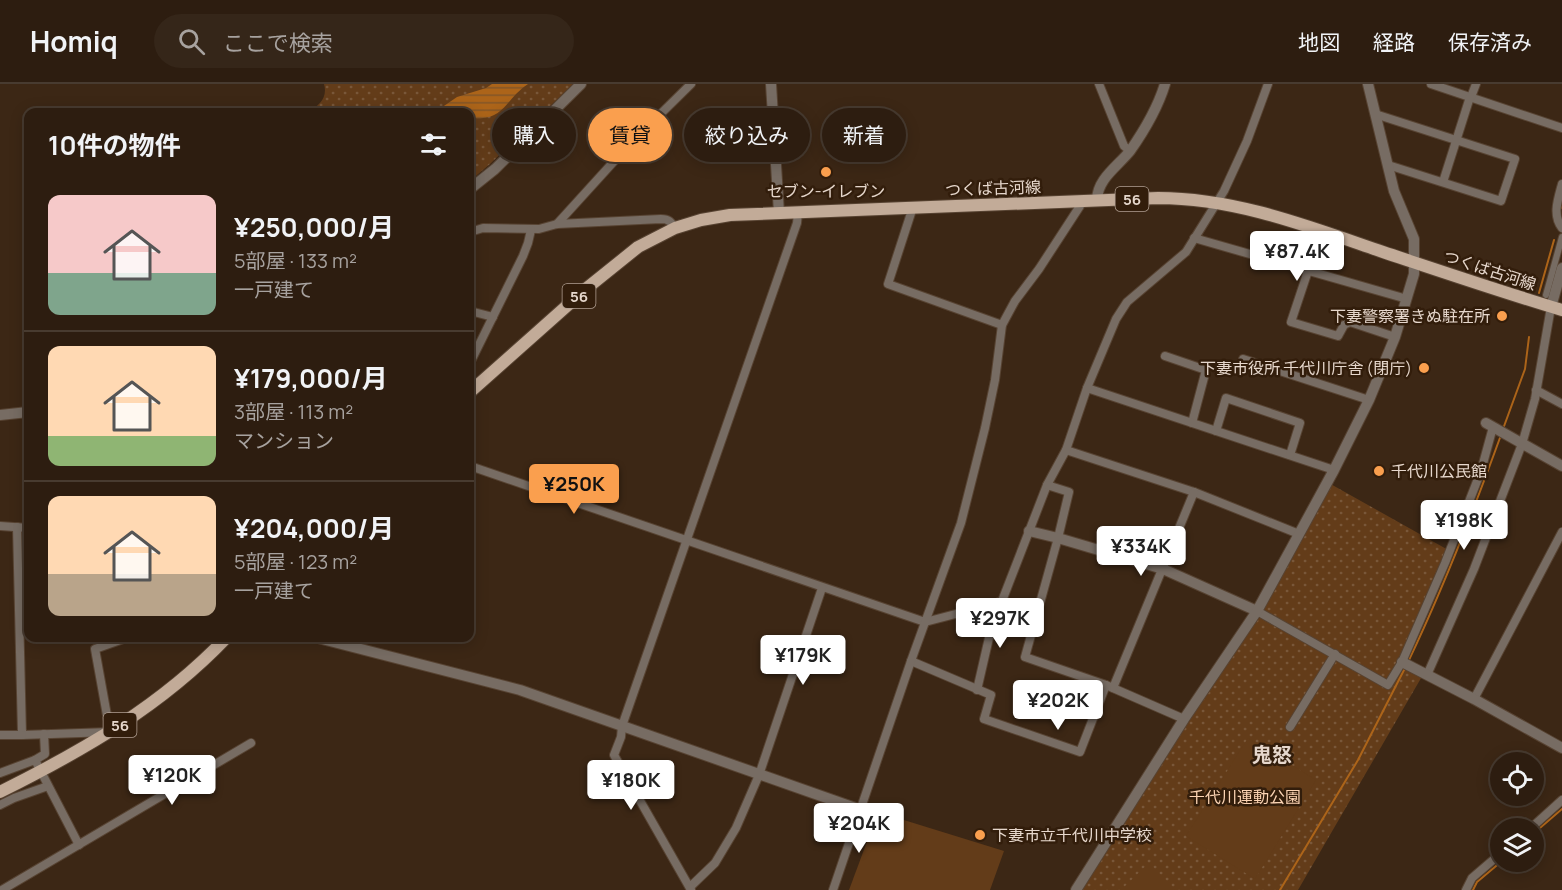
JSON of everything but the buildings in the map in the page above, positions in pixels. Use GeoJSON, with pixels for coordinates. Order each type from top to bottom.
{"type":"FeatureCollection","features":[{"type":"Feature","properties":{"kind":"main road","name":"つくば古河線"},"geometry":{"type":"LineString","coordinates":[[474,389],[628,254],[651,239],[675,228],[714,217],[1097,200],[1175,198],[1216,202],[1259,212],[1553,304]]}},
{"type":"Feature","properties":{"kind":"main road","name":"56"},"geometry":{"type":"LineString","coordinates":[[0,792],[39,766],[110,732],[136,715],[176,686],[222,642]]}},
{"type":"Feature","properties":{"kind":"street"},"geometry":{"type":"LineString","coordinates":[[474,186],[495,169],[581,84]]}},
{"type":"Feature","properties":{"kind":"street"},"geometry":{"type":"LineString","coordinates":[[557,224],[627,147],[691,84]]}},
{"type":"Feature","properties":{"kind":"street"},"geometry":{"type":"LineString","coordinates":[[771,84],[779,213]]}},
{"type":"Feature","properties":{"kind":"street"},"geometry":{"type":"LineString","coordinates":[[1099,84],[1124,146],[1130,151]]}},
{"type":"Feature","properties":{"kind":"street"},"geometry":{"type":"LineString","coordinates":[[1097,200],[1098,188],[1130,151],[1153,112],[1165,84]]}},
{"type":"Feature","properties":{"kind":"street"},"geometry":{"type":"LineString","coordinates":[[474,467],[925,622],[1002,601],[1047,485],[1066,450],[1087,388],[1116,319],[1127,302],[1186,252],[1224,191],[1247,141],[1268,84]]}},
{"type":"Feature","properties":{"kind":"street"},"geometry":{"type":"LineString","coordinates":[[1076,890],[1184,719],[1257,611],[1334,470],[1369,400],[1395,337],[1414,273],[1414,239],[1394,191],[1368,84]]}},
{"type":"Feature","properties":{"kind":"street"},"geometry":{"type":"LineString","coordinates":[[1431,84],[1562,128]]}},
{"type":"Feature","properties":{"kind":"street"},"geometry":{"type":"LineString","coordinates":[[1443,183],[1476,84]]}},
{"type":"Feature","properties":{"kind":"street"},"geometry":{"type":"LineString","coordinates":[[1375,114],[1515,159],[1501,201],[1388,165]]}},
{"type":"Feature","properties":{"kind":"street"},"geometry":{"type":"LineString","coordinates":[[1562,184],[1556,213],[1562,228]]}},
{"type":"Feature","properties":{"kind":"street"},"geometry":{"type":"LineString","coordinates":[[833,890],[910,661],[961,523],[995,380],[1002,325],[1015,301],[1039,270],[1081,201]]}},
{"type":"Feature","properties":{"kind":"street"},"geometry":{"type":"LineString","coordinates":[[913,207],[888,284],[1002,325]]}},
{"type":"Feature","properties":{"kind":"street"},"geometry":{"type":"LineString","coordinates":[[798,212],[793,234],[622,726],[621,737],[614,755],[691,889],[715,863],[736,828],[759,775],[822,588]]}},
{"type":"Feature","properties":{"kind":"street"},"geometry":{"type":"LineString","coordinates":[[474,231],[483,228],[531,230],[557,224],[661,219],[671,221],[675,228]]}},
{"type":"Feature","properties":{"kind":"street"},"geometry":{"type":"LineString","coordinates":[[474,355],[523,256],[531,230]]}},
{"type":"Feature","properties":{"kind":"street"},"geometry":{"type":"LineString","coordinates":[[1553,304],[1562,237]]}},
{"type":"Feature","properties":{"kind":"street"},"geometry":{"type":"LineString","coordinates":[[1194,238],[1407,299]]}},
{"type":"Feature","properties":{"kind":"street"},"geometry":{"type":"LineString","coordinates":[[1427,675],[1474,569],[1522,444],[1535,399],[1562,268]]}},
{"type":"Feature","properties":{"kind":"street"},"geometry":{"type":"LineString","coordinates":[[1308,271],[1291,322],[1338,336],[1344,325],[1350,322],[1395,337]]}},
{"type":"Feature","properties":{"kind":"street"},"geometry":{"type":"LineString","coordinates":[[474,312],[493,317]]}},
{"type":"Feature","properties":{"kind":"street"},"geometry":{"type":"LineString","coordinates":[[1165,356],[1206,370],[1191,423]]}},
{"type":"Feature","properties":{"kind":"street"},"geometry":{"type":"LineString","coordinates":[[1243,359],[1369,400]]}},
{"type":"Feature","properties":{"kind":"street"},"geometry":{"type":"LineString","coordinates":[[1087,388],[1334,470]]}},
{"type":"Feature","properties":{"kind":"street"},"geometry":{"type":"LineString","coordinates":[[1536,390],[1562,404]]}},
{"type":"Feature","properties":{"kind":"street"},"geometry":{"type":"LineString","coordinates":[[1216,431],[1226,398],[1300,423],[1290,455]]}},
{"type":"Feature","properties":{"kind":"street"},"geometry":{"type":"LineString","coordinates":[[0,415],[24,412]]}},
{"type":"Feature","properties":{"kind":"street"},"geometry":{"type":"LineString","coordinates":[[1029,531],[1058,537],[1163,569],[1257,611],[1388,685],[1402,662],[1450,551],[1481,471],[1490,425],[1562,466]]}},
{"type":"Feature","properties":{"kind":"street"},"geometry":{"type":"LineString","coordinates":[[1066,450],[1194,492],[1299,534]]}},
{"type":"Feature","properties":{"kind":"street"},"geometry":{"type":"LineString","coordinates":[[1047,485],[1069,492],[1025,657],[1109,687],[1184,719]]}},
{"type":"Feature","properties":{"kind":"street"},"geometry":{"type":"LineString","coordinates":[[910,661],[991,695],[984,719],[1080,752],[1163,569],[1194,492]]}},
{"type":"Feature","properties":{"kind":"street"},"geometry":{"type":"LineString","coordinates":[[0,526],[24,528]]}},
{"type":"Feature","properties":{"kind":"street"},"geometry":{"type":"LineString","coordinates":[[17,527],[22,735]]}},
{"type":"Feature","properties":{"kind":"street"},"geometry":{"type":"LineString","coordinates":[[1474,699],[1562,532]]}},
{"type":"Feature","properties":{"kind":"street"},"geometry":{"type":"LineString","coordinates":[[977,690],[997,603]]}},
{"type":"Feature","properties":{"kind":"street"},"geometry":{"type":"LineString","coordinates":[[0,735],[110,732],[95,649],[115,642]]}},
{"type":"Feature","properties":{"kind":"street"},"geometry":{"type":"LineString","coordinates":[[334,642],[520,690],[861,810]]}},
{"type":"Feature","properties":{"kind":"street"},"geometry":{"type":"LineString","coordinates":[[1290,728],[1335,654]]}},
{"type":"Feature","properties":{"kind":"street"},"geometry":{"type":"LineString","coordinates":[[1402,662],[1562,748]]}},
{"type":"Feature","properties":{"kind":"street"},"geometry":{"type":"LineString","coordinates":[[39,766],[45,754],[44,734]]}},
{"type":"Feature","properties":{"kind":"street"},"geometry":{"type":"LineString","coordinates":[[2,890],[251,743]]}},
{"type":"Feature","properties":{"kind":"street"},"geometry":{"type":"LineString","coordinates":[[0,773],[39,766]]}},
{"type":"Feature","properties":{"kind":"street"},"geometry":{"type":"LineString","coordinates":[[39,766],[79,845]]}},
{"type":"Feature","properties":{"kind":"street"},"geometry":{"type":"LineString","coordinates":[[0,805],[48,786]]}},
{"type":"Feature","properties":{"kind":"street"},"geometry":{"type":"LineString","coordinates":[[1542,818],[1562,800]]}},
{"type":"Feature","properties":{"kind":"street"},"geometry":{"type":"LineString","coordinates":[[1466,890],[1472,878],[1490,863]]}},
{"type":"Feature","properties":{"kind":"green space"},"geometry":{"type":"Polygon","coordinates":[[[324,84],[573,84],[548,108],[492,108],[492,162],[474,178],[474,108],[314,108],[325,93],[324,84]]]}},
{"type":"Feature","properties":{"kind":"green space","name":"千代川運動公園"},"geometry":{"type":"Polygon","coordinates":[[[1327,482],[1450,551],[1402,662],[1424,673],[1298,890],[1076,890],[1257,611],[1327,482]]]}},
{"type":"Feature","properties":{"kind":"green space"},"geometry":{"type":"Polygon","coordinates":[[[1248,738],[1316,780],[1255,879],[1186,836],[1248,738]]]}},
{"type":"Feature","properties":{"kind":"green space"},"geometry":{"type":"Polygon","coordinates":[[[878,812],[1004,851],[990,890],[849,890],[878,812]]]}},
{"type":"Feature","properties":{"kind":"green space"},"geometry":{"type":"Polygon","coordinates":[[[1149,863],[1175,890],[1121,890],[1149,863]]]}},
{"type":"Feature","properties":{"kind":"shaded area"},"geometry":{"type":"Polygon","coordinates":[[[492,84],[528,84],[504,108],[492,108],[490,117],[474,117],[474,108],[441,108],[457,97],[492,84]]]}},
{"type":"Feature","properties":{"kind":"waterway"},"geometry":{"type":"LineString","coordinates":[[1539,293],[1554,240]]}},
{"type":"Feature","properties":{"kind":"waterway"},"geometry":{"type":"LineString","coordinates":[[1503,429],[1525,369],[1529,337]]}},
{"type":"Feature","properties":{"kind":"waterway"},"geometry":{"type":"LineString","coordinates":[[1408,662],[1457,550],[1501,435]]}},
{"type":"Feature","properties":{"kind":"waterway"},"geometry":{"type":"LineString","coordinates":[[1280,890],[1358,760],[1405,668]]}},
{"type":"Feature","properties":{"kind":"waterway"},"geometry":{"type":"LineString","coordinates":[[1544,825],[1562,809]]}},
{"type":"Feature","properties":{"kind":"waterway"},"geometry":{"type":"LineString","coordinates":[[1473,890],[1477,882],[1490,871]]}},
{"type":"Feature","properties":{"kind":"place","name":"セブン-イレブン"},"geometry":{"type":"Point","coordinates":[826,172]}},
{"type":"Feature","properties":{"kind":"place","name":"下妻警察署きぬ駐在所"},"geometry":{"type":"Point","coordinates":[1502,316]}},
{"type":"Feature","properties":{"kind":"place","name":"下妻市役所 千代川庁舎 (閉庁)"},"geometry":{"type":"Point","coordinates":[1424,368]}},
{"type":"Feature","properties":{"kind":"place","name":"千代川公民館"},"geometry":{"type":"Point","coordinates":[1379,471]}},
{"type":"Feature","properties":{"kind":"place","name":"下妻市立千代川中学校"},"geometry":{"type":"Point","coordinates":[980,835]}},
{"type":"Feature","properties":{"kind":"district","name":"鬼怒"},"geometry":{"type":"Point","coordinates":[1272,754]}}]}
